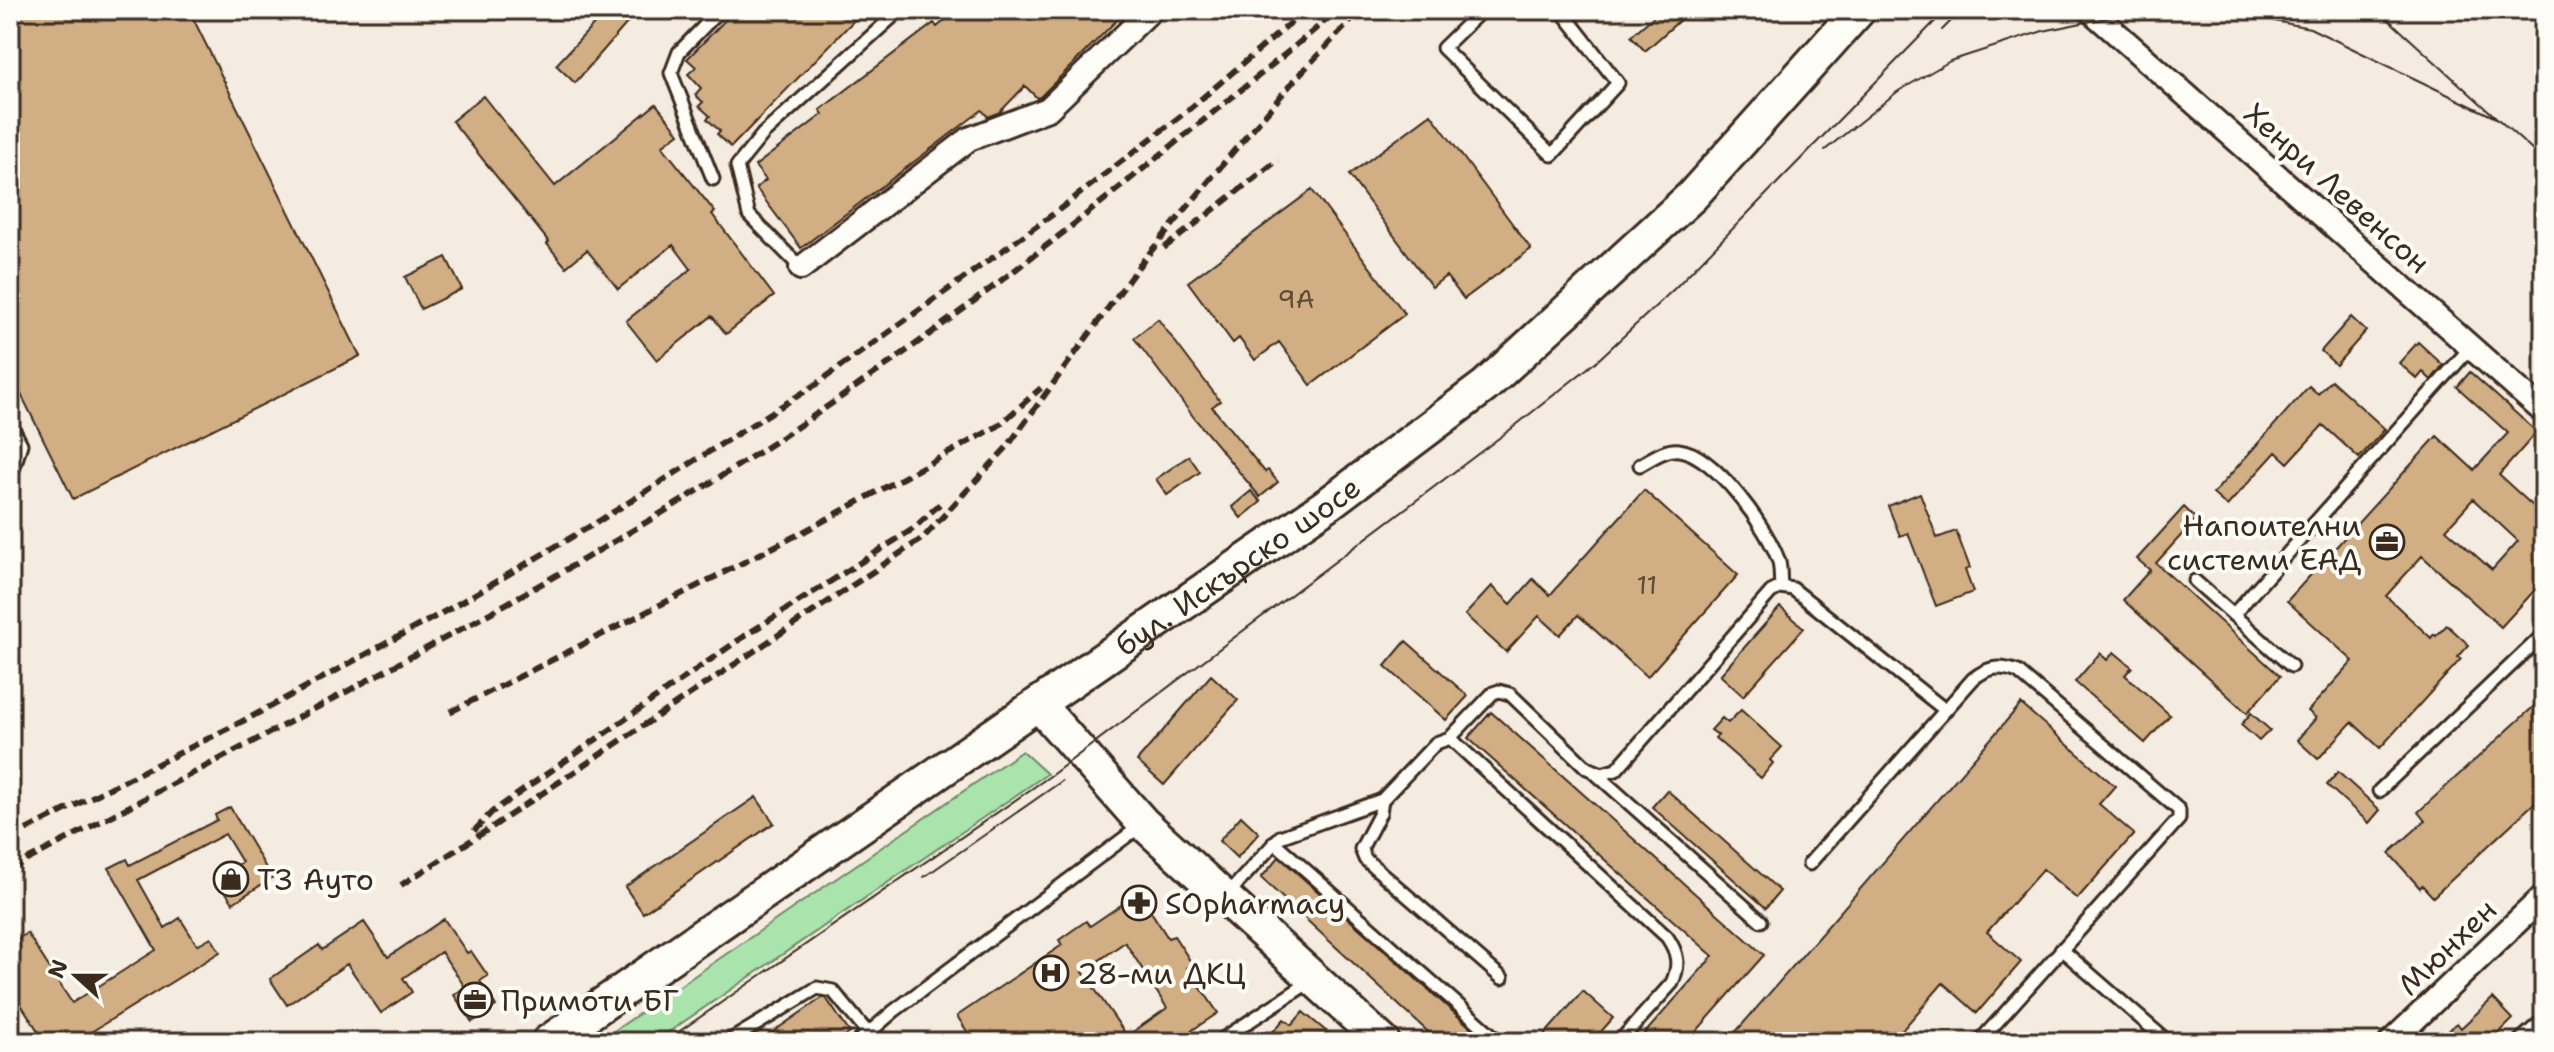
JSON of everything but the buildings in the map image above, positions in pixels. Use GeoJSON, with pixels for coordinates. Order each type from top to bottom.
{"type":"FeatureCollection","features":[{"type":"Feature","properties":{"kind":"main road","name":"бул. Искърско шосе"},"geometry":{"type":"LineString","coordinates":[[548,1042],[1328,504],[1485,386],[1692,196],[1859,10]]}},
{"type":"Feature","properties":{"kind":"main road"},"geometry":{"type":"LineString","coordinates":[[1038,704],[1143,823],[1383,1042]]}},
{"type":"Feature","properties":{"kind":"street"},"geometry":{"type":"LineString","coordinates":[[801,268],[969,139],[1048,109],[1151,10]]}},
{"type":"Feature","properties":{"kind":"street","name":"Хенри Левенсон"},"geometry":{"type":"LineString","coordinates":[[2090,10],[2544,412]]}},
{"type":"Feature","properties":{"kind":"street","name":"Мюнхен"},"geometry":{"type":"LineString","coordinates":[[2399,1040],[2544,896]]}},
{"type":"Feature","properties":{"kind":"lane"},"geometry":{"type":"LineString","coordinates":[[713,179],[671,73],[679,52],[720,10]]}},
{"type":"Feature","properties":{"kind":"lane"},"geometry":{"type":"LineString","coordinates":[[801,268],[749,215],[737,166],[763,134],[900,10]]}},
{"type":"Feature","properties":{"kind":"lane"},"geometry":{"type":"LineString","coordinates":[[1482,10],[1443,48],[1552,155],[1618,83],[1561,10]]}},
{"type":"Feature","properties":{"kind":"lane"},"geometry":{"type":"LineString","coordinates":[[2233,615],[2471,347]]}},
{"type":"Feature","properties":{"kind":"lane"},"geometry":{"type":"LineString","coordinates":[[10,423],[21,444],[10,471]]}},
{"type":"Feature","properties":{"kind":"lane"},"geometry":{"type":"LineString","coordinates":[[1640,465],[1676,449],[1693,453],[1720,474],[1761,527],[1779,563],[1781,587]]}},
{"type":"Feature","properties":{"kind":"lane"},"geometry":{"type":"LineString","coordinates":[[2195,581],[2291,666]]}},
{"type":"Feature","properties":{"kind":"lane"},"geometry":{"type":"LineString","coordinates":[[1594,772],[1616,770],[1771,592],[1781,587],[1793,589],[1945,710]]}},
{"type":"Feature","properties":{"kind":"lane"},"geometry":{"type":"LineString","coordinates":[[2379,791],[2544,634]]}},
{"type":"Feature","properties":{"kind":"lane"},"geometry":{"type":"LineString","coordinates":[[1809,864],[1945,710],[1984,671],[2006,667],[2018,672],[2179,810],[2179,819],[1979,1042]]}},
{"type":"Feature","properties":{"kind":"lane"},"geometry":{"type":"LineString","coordinates":[[1224,898],[1274,842],[1289,833],[1382,800],[1436,743],[1450,738],[1493,693],[1505,691],[1587,768],[1761,921]]}},
{"type":"Feature","properties":{"kind":"lane"},"geometry":{"type":"LineString","coordinates":[[1450,738],[1667,937],[1675,949],[1677,972],[1672,983],[1619,1042]]}},
{"type":"Feature","properties":{"kind":"lane"},"geometry":{"type":"LineString","coordinates":[[1382,800],[1380,813],[1361,849],[1365,859],[1502,978]]}},
{"type":"Feature","properties":{"kind":"lane"},"geometry":{"type":"LineString","coordinates":[[858,1042],[867,1032],[1143,823]]}},
{"type":"Feature","properties":{"kind":"lane"},"geometry":{"type":"LineString","coordinates":[[1274,842],[1500,1042]]}},
{"type":"Feature","properties":{"kind":"lane"},"geometry":{"type":"LineString","coordinates":[[2061,949],[2168,1042]]}},
{"type":"Feature","properties":{"kind":"lane"},"geometry":{"type":"LineString","coordinates":[[1218,1042],[1313,980]]}},
{"type":"Feature","properties":{"kind":"lane"},"geometry":{"type":"LineString","coordinates":[[729,1041],[817,988],[833,991],[867,1032]]}},
{"type":"Feature","properties":{"kind":"lane"},"geometry":{"type":"LineString","coordinates":[[2518,1042],[2544,1019]]}},
{"type":"Feature","properties":{"kind":"green space"},"geometry":{"type":"Polygon","coordinates":[[[1022,751],[1047,774],[654,1042],[598,1042],[1022,751]]]}},
{"type":"Feature","properties":{"kind":"tram line"},"geometry":{"type":"LineString","coordinates":[[664,1042],[1053,774],[1598,360],[1674,289],[1946,10]]}},
{"type":"Feature","properties":{"kind":"tram line"},"geometry":{"type":"LineString","coordinates":[[1942,30],[1962,10]]}},
{"type":"Feature","properties":{"kind":"tram line"},"geometry":{"type":"LineString","coordinates":[[1825,150],[1897,92],[1950,61],[2043,31],[2145,10]]}},
{"type":"Feature","properties":{"kind":"tram line"},"geometry":{"type":"LineString","coordinates":[[2185,10],[2230,12],[2310,28],[2496,118]]}},
{"type":"Feature","properties":{"kind":"tram line"},"geometry":{"type":"LineString","coordinates":[[2378,10],[2544,161]]}},
{"type":"Feature","properties":{"kind":"tram line"},"geometry":{"type":"LineString","coordinates":[[924,877],[1062,781]]}},
{"type":"Feature","properties":{"kind":"railway"},"geometry":{"type":"LineString","coordinates":[[10,838],[251,717],[451,608],[599,521],[815,385],[1052,215],[1187,111],[1306,10]]}},
{"type":"Feature","properties":{"kind":"railway"},"geometry":{"type":"LineString","coordinates":[[10,869],[472,623],[742,463],[893,361],[990,289],[1338,10]]}},
{"type":"Feature","properties":{"kind":"railway"},"geometry":{"type":"LineString","coordinates":[[401,885],[923,538],[1007,447],[1138,267],[1232,153],[1298,76],[1361,10]]}},
{"type":"Feature","properties":{"kind":"railway"},"geometry":{"type":"LineString","coordinates":[[1164,248],[1278,160]]}},
{"type":"Feature","properties":{"kind":"railway"},"geometry":{"type":"LineString","coordinates":[[450,712],[803,532],[998,426],[1041,388]]}},
{"type":"Feature","properties":{"kind":"railway"},"geometry":{"type":"LineString","coordinates":[[474,831],[492,812],[746,635],[913,529],[944,500]]}},
{"type":"Feature","properties":{"kind":"place","name":"Напоителни системи ЕАД"},"geometry":{"type":"Point","coordinates":[2387,542]}},
{"type":"Feature","properties":{"kind":"place","name":"ТЗ Ауто"},"geometry":{"type":"Point","coordinates":[231,879]}},
{"type":"Feature","properties":{"kind":"place","name":"SOpharmacy"},"geometry":{"type":"Point","coordinates":[1139,903]}},
{"type":"Feature","properties":{"kind":"place","name":"28-ми ДКЦ"},"geometry":{"type":"Point","coordinates":[1051,973]}},
{"type":"Feature","properties":{"kind":"place","name":"Примоти БГ"},"geometry":{"type":"Point","coordinates":[475,1000]}}]}
